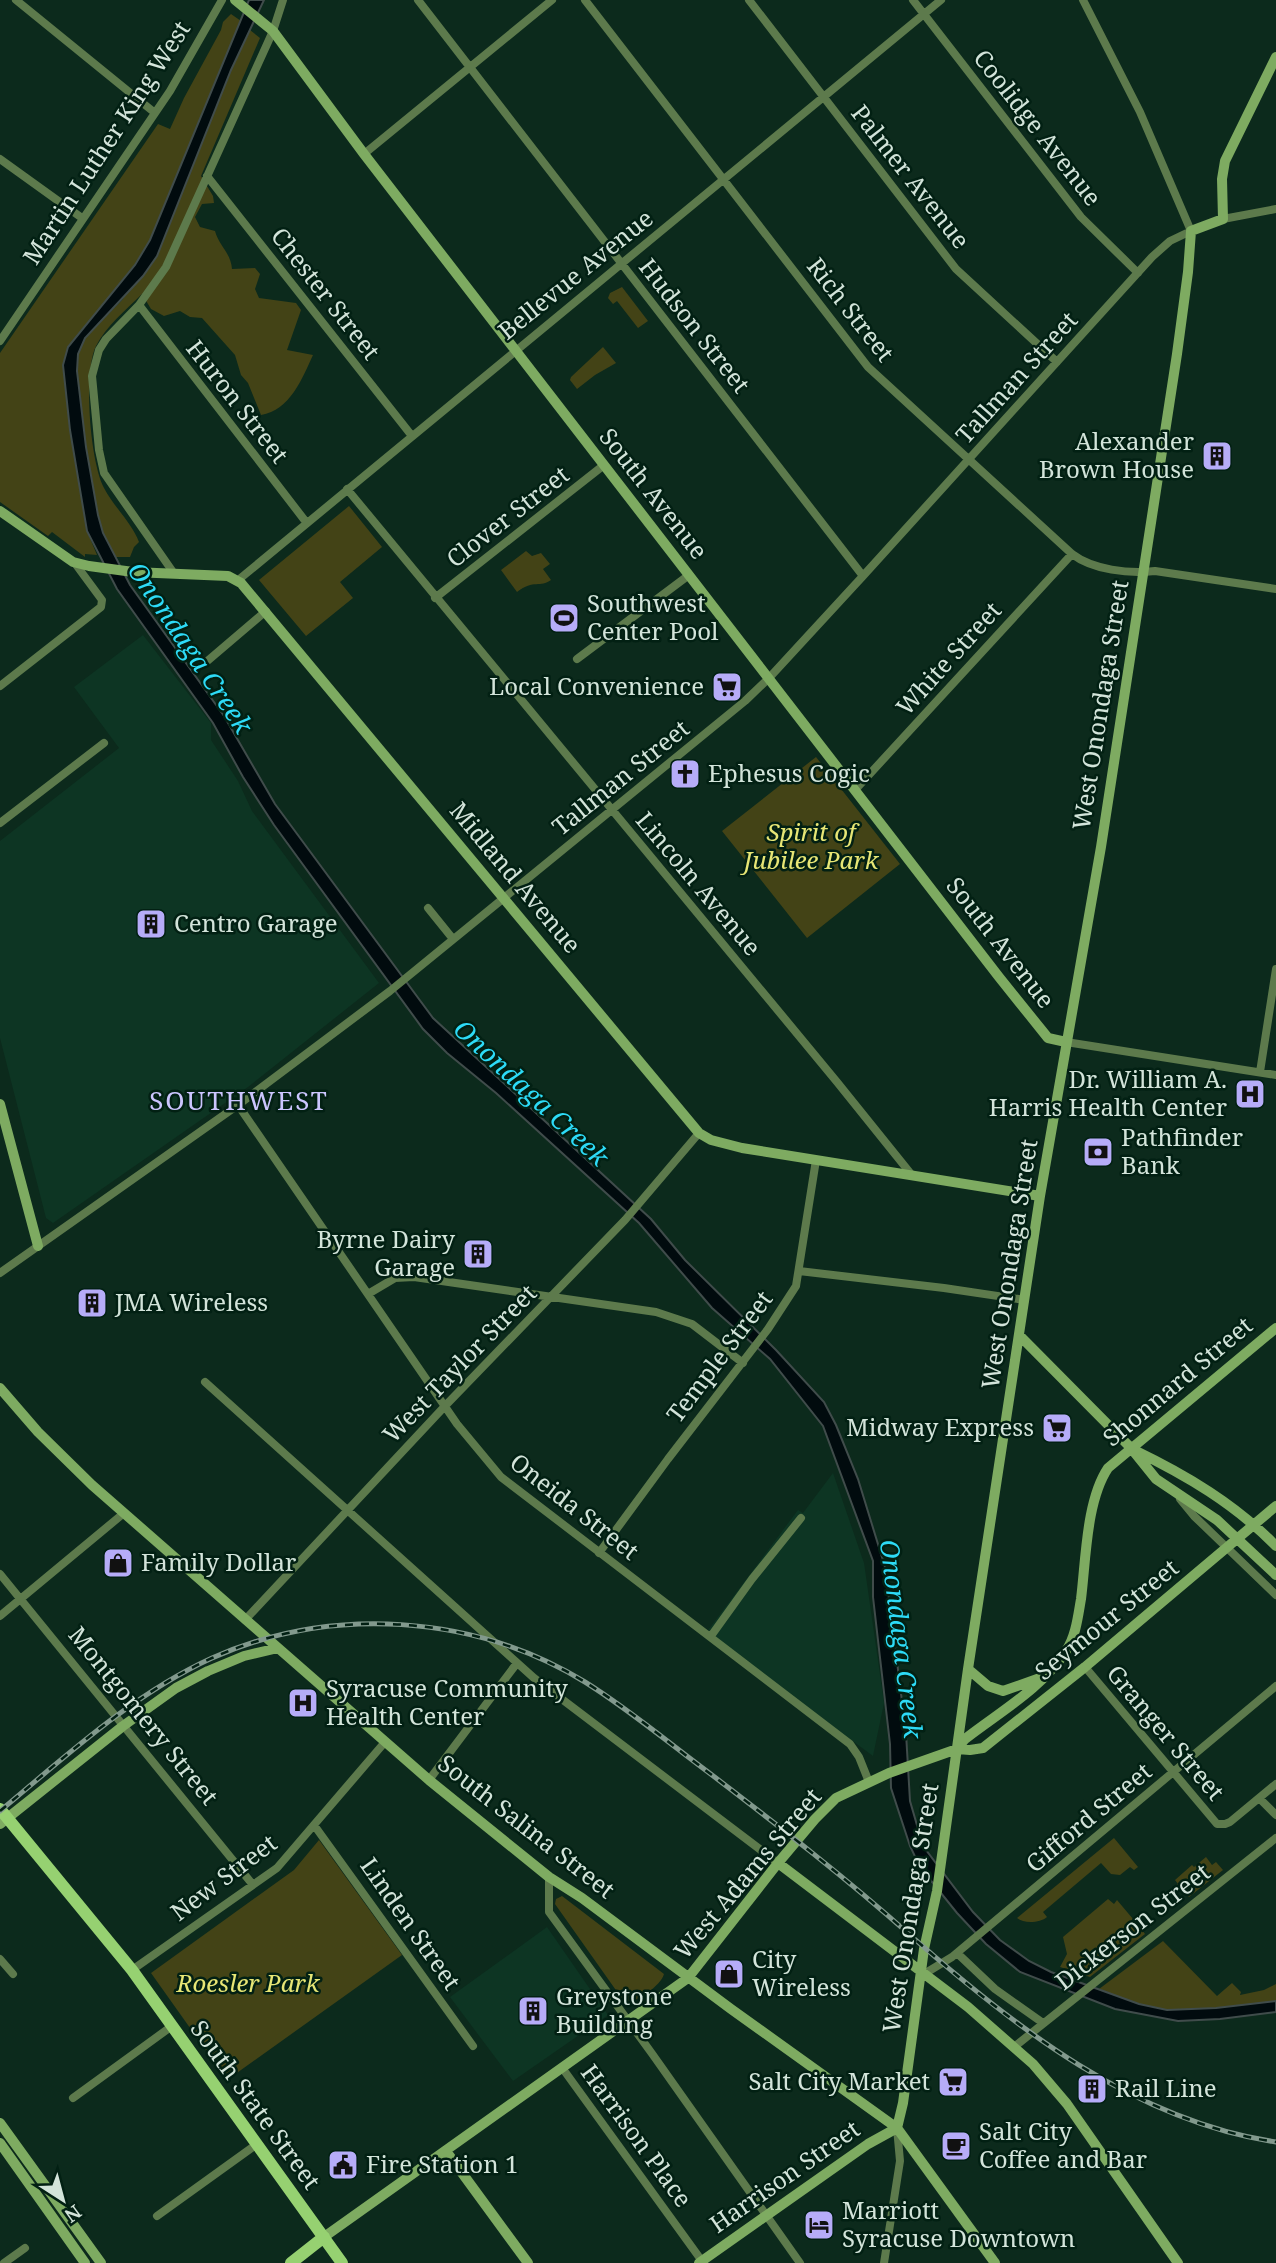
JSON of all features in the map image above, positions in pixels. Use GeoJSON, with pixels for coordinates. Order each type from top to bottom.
{"type":"FeatureCollection","features":[{"type":"Feature","properties":{"kind":"main road","name":"South Avenue"},"geometry":{"type":"LineString","coordinates":[[239,3],[270,28],[688,575],[1046,1035],[1066,1042]]}},
{"type":"Feature","properties":{"kind":"main road"},"geometry":{"type":"LineString","coordinates":[[1191,231],[1223,219],[1224,161],[1272,72],[1276,57]]}},
{"type":"Feature","properties":{"kind":"main road","name":"West Onondaga Street"},"geometry":{"type":"LineString","coordinates":[[897,2128],[937,1891],[1040,1196],[1101,847],[1178,341],[1191,231]]}},
{"type":"Feature","properties":{"kind":"main road"},"geometry":{"type":"LineString","coordinates":[[0,511],[73,562],[133,572],[228,576],[237,581]]}},
{"type":"Feature","properties":{"kind":"main road","name":"Midland Avenue"},"geometry":{"type":"LineString","coordinates":[[237,581],[266,611],[699,1133],[711,1140],[742,1148],[1040,1196]]}},
{"type":"Feature","properties":{"kind":"main road"},"geometry":{"type":"LineString","coordinates":[[0,1104],[38,1246]]}},
{"type":"Feature","properties":{"kind":"main road","name":"Shonnard Street"},"geometry":{"type":"LineString","coordinates":[[957,1749],[965,1739],[1049,1674],[1067,1650],[1075,1629],[1091,1518],[1099,1484],[1108,1468],[1276,1328]]}},
{"type":"Feature","properties":{"kind":"main road"},"geometry":{"type":"LineString","coordinates":[[1020,1336],[1131,1448],[1156,1479],[1217,1520],[1276,1575]]}},
{"type":"Feature","properties":{"kind":"main road","name":"South Salina Street"},"geometry":{"type":"LineString","coordinates":[[0,1388],[46,1440],[124,1513],[429,1780],[549,1877],[582,1898],[688,1978],[897,2128],[995,2263]]}},
{"type":"Feature","properties":{"kind":"main road"},"geometry":{"type":"LineString","coordinates":[[1131,1448],[1219,1497],[1255,1525],[1276,1546]]}},
{"type":"Feature","properties":{"kind":"main road","name":"Seymour Street"},"geometry":{"type":"LineString","coordinates":[[957,1749],[971,1751],[983,1748],[1085,1667],[1276,1506]]}},
{"type":"Feature","properties":{"kind":"main road"},"geometry":{"type":"LineString","coordinates":[[2,1817],[176,1688],[244,1656],[278,1648]]}},
{"type":"Feature","properties":{"kind":"main road"},"geometry":{"type":"LineString","coordinates":[[968,1669],[988,1686],[1003,1691],[1049,1674]]}},
{"type":"Feature","properties":{"kind":"main road","name":"West Adams Street"},"geometry":{"type":"LineString","coordinates":[[324,2237],[688,1978],[778,1863],[836,1798],[889,1773],[957,1749]]}},
{"type":"Feature","properties":{"kind":"main road","name":"South State Street"},"geometry":{"type":"LineString","coordinates":[[2,1817],[132,1970],[342,2263]]}},
{"type":"Feature","properties":{"kind":"main road"},"geometry":{"type":"LineString","coordinates":[[778,1863],[968,2007],[1033,2064],[1067,2104],[1178,2263]]}},
{"type":"Feature","properties":{"kind":"main road"},"geometry":{"type":"LineString","coordinates":[[0,2123],[5,2143],[85,2263]]}},
{"type":"Feature","properties":{"kind":"main road","name":"Harrison Street"},"geometry":{"type":"LineString","coordinates":[[700,2262],[868,2144],[897,2128]]}},
{"type":"Feature","properties":{"kind":"main road"},"geometry":{"type":"LineString","coordinates":[[5,2143],[101,2263]]}},
{"type":"Feature","properties":{"kind":"main road"},"geometry":{"type":"LineString","coordinates":[[446,2151],[527,2263]]}},
{"type":"Feature","properties":{"kind":"main road"},"geometry":{"type":"LineString","coordinates":[[291,2263],[324,2237]]}},
{"type":"Feature","properties":{"kind":"street"},"geometry":{"type":"LineString","coordinates":[[16,0],[155,113]]}},
{"type":"Feature","properties":{"kind":"street","name":"Martin Luther King West"},"geometry":{"type":"LineString","coordinates":[[0,341],[155,113],[222,0]]}},
{"type":"Feature","properties":{"kind":"street"},"geometry":{"type":"LineString","coordinates":[[173,572],[104,473],[99,450],[92,376],[96,358],[106,339],[139,305],[166,267],[181,238],[283,0]]}},
{"type":"Feature","properties":{"kind":"street","name":"Hudson Street"},"geometry":{"type":"LineString","coordinates":[[418,0],[863,576]]}},
{"type":"Feature","properties":{"kind":"street"},"geometry":{"type":"LineString","coordinates":[[364,154],[552,0]]}},
{"type":"Feature","properties":{"kind":"street","name":"Rich Street"},"geometry":{"type":"LineString","coordinates":[[585,0],[868,367],[1072,554],[1090,565],[1142,572],[1155,571],[1276,589]]}},
{"type":"Feature","properties":{"kind":"street","name":"Palmer Avenue"},"geometry":{"type":"LineString","coordinates":[[749,0],[956,269],[1057,362]]}},
{"type":"Feature","properties":{"kind":"street","name":"Coolidge Avenue"},"geometry":{"type":"LineString","coordinates":[[913,0],[1081,217],[1138,273]]}},
{"type":"Feature","properties":{"kind":"street","name":"Bellevue Avenue"},"geometry":{"type":"LineString","coordinates":[[237,581],[941,0]]}},
{"type":"Feature","properties":{"kind":"street"},"geometry":{"type":"LineString","coordinates":[[1083,0],[1140,112],[1191,231]]}},
{"type":"Feature","properties":{"kind":"street"},"geometry":{"type":"LineString","coordinates":[[0,159],[82,218]]}},
{"type":"Feature","properties":{"kind":"street","name":"Chester Street"},"geometry":{"type":"LineString","coordinates":[[207,176],[412,436]]}},
{"type":"Feature","properties":{"kind":"street"},"geometry":{"type":"LineString","coordinates":[[1223,219],[1276,209]]}},
{"type":"Feature","properties":{"kind":"street","name":"Tallman Street"},"geometry":{"type":"LineString","coordinates":[[0,1273],[238,1105],[390,991],[745,701],[863,576],[1138,273],[1170,241],[1191,231]]}},
{"type":"Feature","properties":{"kind":"street","name":"Huron Street"},"geometry":{"type":"LineString","coordinates":[[139,305],[306,522]]}},
{"type":"Feature","properties":{"kind":"street","name":"Clover Street"},"geometry":{"type":"LineString","coordinates":[[436,598],[604,465]]}},
{"type":"Feature","properties":{"kind":"street","name":"Lincoln Avenue"},"geometry":{"type":"LineString","coordinates":[[347,489],[911,1174]]}},
{"type":"Feature","properties":{"kind":"street","name":"White Street"},"geometry":{"type":"LineString","coordinates":[[855,790],[1072,554]]}},
{"type":"Feature","properties":{"kind":"street"},"geometry":{"type":"LineString","coordinates":[[0,686],[101,607],[102,600],[73,562]]}},
{"type":"Feature","properties":{"kind":"street"},"geometry":{"type":"LineString","coordinates":[[577,659],[688,575]]}},
{"type":"Feature","properties":{"kind":"street"},"geometry":{"type":"LineString","coordinates":[[205,663],[266,611]]}},
{"type":"Feature","properties":{"kind":"street"},"geometry":{"type":"LineString","coordinates":[[0,823],[104,743]]}},
{"type":"Feature","properties":{"kind":"street"},"geometry":{"type":"LineString","coordinates":[[428,908],[453,939]]}},
{"type":"Feature","properties":{"kind":"street"},"geometry":{"type":"LineString","coordinates":[[1260,1072],[1276,969]]}},
{"type":"Feature","properties":{"kind":"street"},"geometry":{"type":"LineString","coordinates":[[1066,1042],[1276,1075]]}},
{"type":"Feature","properties":{"kind":"street","name":"Oneida Street"},"geometry":{"type":"LineString","coordinates":[[238,1105],[445,1406],[501,1477],[850,1744],[859,1757],[869,1782]]}},
{"type":"Feature","properties":{"kind":"street","name":"West Taylor Street"},"geometry":{"type":"LineString","coordinates":[[245,1620],[445,1406],[625,1220],[699,1133]]}},
{"type":"Feature","properties":{"kind":"street","name":"Temple Street"},"geometry":{"type":"LineString","coordinates":[[599,1553],[743,1363],[796,1286],[816,1160]]}},
{"type":"Feature","properties":{"kind":"street"},"geometry":{"type":"LineString","coordinates":[[799,1271],[1025,1300]]}},
{"type":"Feature","properties":{"kind":"street"},"geometry":{"type":"LineString","coordinates":[[368,1294],[402,1276],[656,1312],[674,1317],[705,1332],[743,1363]]}},
{"type":"Feature","properties":{"kind":"street"},"geometry":{"type":"LineString","coordinates":[[205,1382],[534,1678],[778,1863]]}},
{"type":"Feature","properties":{"kind":"street"},"geometry":{"type":"LineString","coordinates":[[1179,1496],[1194,1516],[1276,1595]]}},
{"type":"Feature","properties":{"kind":"street"},"geometry":{"type":"LineString","coordinates":[[0,1616],[124,1513]]}},
{"type":"Feature","properties":{"kind":"street"},"geometry":{"type":"LineString","coordinates":[[711,1636],[801,1518]]}},
{"type":"Feature","properties":{"kind":"street","name":"Montgomery Street"},"geometry":{"type":"LineString","coordinates":[[0,1574],[253,1885]]}},
{"type":"Feature","properties":{"kind":"street"},"geometry":{"type":"LineString","coordinates":[[429,1780],[517,1663]]}},
{"type":"Feature","properties":{"kind":"street","name":"Granger Street"},"geometry":{"type":"LineString","coordinates":[[1085,1667],[1217,1825],[1230,1822],[1259,1798],[1276,1815]]}},
{"type":"Feature","properties":{"kind":"street","name":"Gifford Street"},"geometry":{"type":"LineString","coordinates":[[922,1973],[957,1953],[993,1924],[1276,1686]]}},
{"type":"Feature","properties":{"kind":"street","name":"New Street"},"geometry":{"type":"LineString","coordinates":[[132,1970],[277,1868],[385,1742]]}},
{"type":"Feature","properties":{"kind":"street"},"geometry":{"type":"LineString","coordinates":[[1259,1798],[1276,1784]]}},
{"type":"Feature","properties":{"kind":"street","name":"Linden Street"},"geometry":{"type":"LineString","coordinates":[[314,1825],[473,2046]]}},
{"type":"Feature","properties":{"kind":"street","name":"Dickerson Street"},"geometry":{"type":"LineString","coordinates":[[1014,2047],[1276,1838]]}},
{"type":"Feature","properties":{"kind":"street"},"geometry":{"type":"LineString","coordinates":[[549,1877],[549,1912],[800,2263]]}},
{"type":"Feature","properties":{"kind":"street"},"geometry":{"type":"LineString","coordinates":[[957,1953],[995,1989],[1044,2023]]}},
{"type":"Feature","properties":{"kind":"street"},"geometry":{"type":"LineString","coordinates":[[0,1959],[13,1974]]}},
{"type":"Feature","properties":{"kind":"street"},"geometry":{"type":"LineString","coordinates":[[73,2098],[172,2026]]}},
{"type":"Feature","properties":{"kind":"street","name":"Harrison Place"},"geometry":{"type":"LineString","coordinates":[[563,2068],[700,2262]]}},
{"type":"Feature","properties":{"kind":"street"},"geometry":{"type":"LineString","coordinates":[[884,2263],[900,2161],[897,2128]]}},
{"type":"Feature","properties":{"kind":"street"},"geometry":{"type":"LineString","coordinates":[[157,2216],[257,2144]]}},
{"type":"Feature","properties":{"kind":"street"},"geometry":{"type":"LineString","coordinates":[[4,2263],[25,2248]]}},
{"type":"Feature","properties":{"kind":"shaded area"},"geometry":{"type":"Polygon","coordinates":[[[249,0],[264,0],[231,70],[157,256],[143,276],[85,338],[78,354],[77,371],[86,447],[103,533],[130,585],[224,716],[275,804],[433,1018],[651,1219],[685,1260],[824,1402],[858,1479],[885,1567],[906,1733],[910,1801],[923,1846],[973,1912],[1000,1940],[1029,1961],[1051,1972],[1139,2004],[1167,2010],[1276,2001],[1276,2012],[1178,2021],[1115,2009],[1020,1972],[986,1944],[920,1867],[910,1846],[891,1788],[890,1744],[873,1597],[873,1561],[823,1426],[770,1359],[712,1308],[639,1223],[423,1029],[274,825],[213,723],[117,589],[87,531],[70,430],[63,365],[68,347],[135,265],[150,240],[249,0]]]}},
{"type":"Feature","properties":{"kind":"shaded area"},"geometry":{"type":"Polygon","coordinates":[[[143,635],[211,723],[211,740],[238,781],[252,811],[379,983],[248,1087],[53,1223],[46,1218],[0,1038],[0,841],[119,748],[74,687],[143,635]]]}},
{"type":"Feature","properties":{"kind":"shaded area"},"geometry":{"type":"Polygon","coordinates":[[[833,1473],[864,1563],[884,1703],[873,1756],[706,1633],[798,1510],[803,1513],[833,1473]]]}},
{"type":"Feature","properties":{"kind":"shaded area","name":"Greystone Building"},"geometry":{"type":"Polygon","coordinates":[[[547,1927],[608,2015],[513,2081],[450,1997],[547,1927]]]}},
{"type":"Feature","properties":{"kind":"green space"},"geometry":{"type":"Polygon","coordinates":[[[231,14],[241,21],[150,240],[135,265],[68,347],[63,365],[87,531],[97,555],[85,554],[85,557],[52,532],[48,536],[0,502],[0,353],[158,124],[170,129],[223,22],[231,14]]]}},
{"type":"Feature","properties":{"kind":"green space"},"geometry":{"type":"Polygon","coordinates":[[[250,30],[260,38],[201,176],[213,196],[214,203],[202,204],[195,217],[200,227],[215,231],[232,269],[255,268],[260,274],[255,289],[259,298],[296,303],[301,310],[287,350],[313,355],[294,392],[280,407],[261,415],[248,383],[241,375],[235,355],[202,318],[190,317],[180,311],[164,316],[151,309],[142,294],[117,318],[96,346],[92,358],[89,396],[92,438],[99,475],[108,495],[139,542],[130,557],[115,557],[103,533],[98,515],[86,447],[77,371],[78,354],[85,338],[123,299],[250,30]]]}},
{"type":"Feature","properties":{"kind":"green space"},"geometry":{"type":"Polygon","coordinates":[[[622,287],[648,321],[638,328],[617,301],[613,304],[608,298],[610,293],[622,287]]]}},
{"type":"Feature","properties":{"kind":"green space"},"geometry":{"type":"Polygon","coordinates":[[[603,347],[616,363],[577,389],[570,380],[571,377],[603,347]]]}},
{"type":"Feature","properties":{"kind":"green space"},"geometry":{"type":"Polygon","coordinates":[[[349,506],[382,547],[340,582],[353,598],[306,636],[259,580],[349,506]]]}},
{"type":"Feature","properties":{"kind":"green space"},"geometry":{"type":"Polygon","coordinates":[[[526,551],[532,556],[541,553],[550,564],[543,569],[551,580],[517,592],[501,570],[526,551]]]}},
{"type":"Feature","properties":{"kind":"green space","name":"Spirit of Jubilee Park"},"geometry":{"type":"Polygon","coordinates":[[[816,757],[900,864],[807,938],[722,831],[816,757]]]}},
{"type":"Feature","properties":{"kind":"green space"},"geometry":{"type":"Polygon","coordinates":[[[1114,1838],[1138,1867],[1134,1870],[1130,1867],[1120,1875],[1111,1874],[1101,1863],[1043,1912],[1047,1917],[1044,1919],[1028,1922],[1017,1918],[1114,1838]]]}},
{"type":"Feature","properties":{"kind":"green space","name":"Roesler Park"},"geometry":{"type":"Polygon","coordinates":[[[319,1840],[402,1955],[227,2080],[151,1973],[294,1870],[319,1840]]]}},
{"type":"Feature","properties":{"kind":"green space"},"geometry":{"type":"Polygon","coordinates":[[[1206,1857],[1212,1865],[1216,1862],[1223,1870],[1189,1897],[1186,1893],[1183,1894],[1176,1886],[1178,1884],[1175,1880],[1206,1857]]]}},
{"type":"Feature","properties":{"kind":"green space"},"geometry":{"type":"Polygon","coordinates":[[[562,1896],[664,1974],[662,1979],[641,1997],[625,2003],[555,1904],[556,1899],[562,1896]]]}},
{"type":"Feature","properties":{"kind":"green space"},"geometry":{"type":"Polygon","coordinates":[[[1108,1899],[1114,1904],[1117,1900],[1133,1919],[1129,1923],[1131,1926],[1136,1922],[1145,1934],[1090,1977],[1060,1967],[1067,1954],[1063,1937],[1108,1899]]]}},
{"type":"Feature","properties":{"kind":"green space"},"geometry":{"type":"Polygon","coordinates":[[[1163,1941],[1217,1996],[1232,1983],[1241,1992],[1240,1995],[1264,1990],[1276,1984],[1276,2001],[1181,2011],[1141,2005],[1099,1989],[1163,1941]]]}},
{"type":"Feature","properties":{"kind":"railway"},"geometry":{"type":"LineString","coordinates":[[0,1811],[101,1727],[155,1689],[212,1658],[258,1641],[305,1630],[353,1624],[401,1625],[450,1631],[497,1642],[542,1659],[585,1682],[634,1716],[862,1893],[991,2003],[1079,2065],[1126,2092],[1174,2114],[1224,2131],[1276,2142]]}},
{"type":"Feature","properties":{"kind":"place","name":"Alexander Brown House"},"geometry":{"type":"Point","coordinates":[1217,456]}},
{"type":"Feature","properties":{"kind":"place","name":"Southwest Center Pool"},"geometry":{"type":"Point","coordinates":[564,618]}},
{"type":"Feature","properties":{"kind":"place","name":"Local Convenience"},"geometry":{"type":"Point","coordinates":[727,687]}},
{"type":"Feature","properties":{"kind":"place","name":"Ephesus Cogic"},"geometry":{"type":"Point","coordinates":[685,774]}},
{"type":"Feature","properties":{"kind":"place","name":"Centro Garage"},"geometry":{"type":"Point","coordinates":[151,924]}},
{"type":"Feature","properties":{"kind":"place","name":"Dr. William A. Harris Health Center"},"geometry":{"type":"Point","coordinates":[1250,1094]}},
{"type":"Feature","properties":{"kind":"place","name":"Pathfinder Bank"},"geometry":{"type":"Point","coordinates":[1098,1152]}},
{"type":"Feature","properties":{"kind":"place","name":"Byrne Dairy Garage"},"geometry":{"type":"Point","coordinates":[478,1254]}},
{"type":"Feature","properties":{"kind":"place","name":"JMA Wireless"},"geometry":{"type":"Point","coordinates":[92,1303]}},
{"type":"Feature","properties":{"kind":"place","name":"Midway Express"},"geometry":{"type":"Point","coordinates":[1057,1428]}},
{"type":"Feature","properties":{"kind":"place","name":"Family Dollar"},"geometry":{"type":"Point","coordinates":[118,1563]}},
{"type":"Feature","properties":{"kind":"place","name":"Syracuse Community Health Center"},"geometry":{"type":"Point","coordinates":[303,1703]}},
{"type":"Feature","properties":{"kind":"place","name":"City Wireless"},"geometry":{"type":"Point","coordinates":[729,1974]}},
{"type":"Feature","properties":{"kind":"place","name":"Greystone Building"},"geometry":{"type":"Point","coordinates":[533,2011]}},
{"type":"Feature","properties":{"kind":"place","name":"Salt City Market"},"geometry":{"type":"Point","coordinates":[953,2082]}},
{"type":"Feature","properties":{"kind":"place","name":"Rail Line"},"geometry":{"type":"Point","coordinates":[1092,2089]}},
{"type":"Feature","properties":{"kind":"place","name":"Salt City Coffee and Bar"},"geometry":{"type":"Point","coordinates":[956,2146]}},
{"type":"Feature","properties":{"kind":"place","name":"Fire Station 1"},"geometry":{"type":"Point","coordinates":[343,2165]}},
{"type":"Feature","properties":{"kind":"place","name":"Marriott Syracuse Downtown"},"geometry":{"type":"Point","coordinates":[819,2225]}},
{"type":"Feature","properties":{"kind":"district","name":"SOUTHWEST"},"geometry":{"type":"Point","coordinates":[239,1101]}},
{"type":"Feature","properties":{"kind":"water label","name":"Onondaga Creek"},"geometry":{"type":"Point","coordinates":[190,648]}},
{"type":"Feature","properties":{"kind":"water label","name":"Onondaga Creek"},"geometry":{"type":"Point","coordinates":[531,1093]}},
{"type":"Feature","properties":{"kind":"water label","name":"Onondaga Creek"},"geometry":{"type":"Point","coordinates":[901,1639]}}]}
